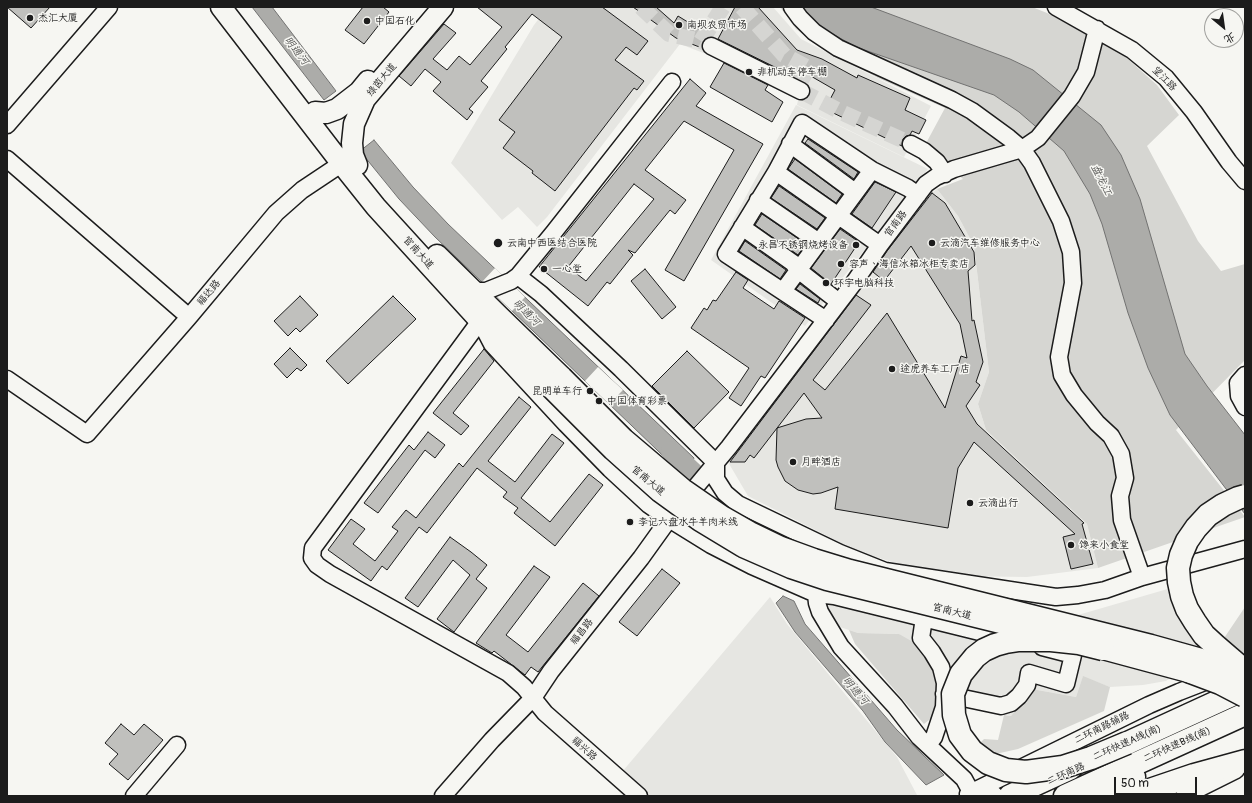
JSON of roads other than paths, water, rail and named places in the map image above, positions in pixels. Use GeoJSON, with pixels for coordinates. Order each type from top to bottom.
{"type":"FeatureCollection","features":[{"type":"Feature","properties":{"kind":"highway"},"geometry":{"type":"LineString","coordinates":[[1245,496],[1223,505],[1208,515],[1187,541],[1181,554],[1178,568],[1182,596],[1187,609],[1195,622],[1204,635],[1245,671]]}},
{"type":"Feature","properties":{"kind":"highway"},"geometry":{"type":"LineString","coordinates":[[1103,649],[1079,643],[1050,640],[1019,640],[995,645],[975,657],[961,674],[953,694],[954,715],[960,735],[972,751],[988,763],[1011,771],[1031,771],[1063,766],[1091,758],[1127,743]]}},
{"type":"Feature","properties":{"kind":"highway"},"geometry":{"type":"LineString","coordinates":[[1188,672],[1245,692]]}},
{"type":"Feature","properties":{"kind":"highway","name":"二环快速A线(南)"},"geometry":{"type":"LineString","coordinates":[[1010,796],[1245,692]]}},
{"type":"Feature","properties":{"kind":"highway"},"geometry":{"type":"LineString","coordinates":[[1105,796],[1162,759],[1242,715]]}},
{"type":"Feature","properties":{"kind":"highway","name":"二环快速B线(南)"},"geometry":{"type":"LineString","coordinates":[[1065,796],[1242,715]]}},
{"type":"Feature","properties":{"kind":"highway"},"geometry":{"type":"LineString","coordinates":[[1132,796],[1188,777],[1245,761]]}},
{"type":"Feature","properties":{"kind":"main road","name":"官南大道"},"geometry":{"type":"LineString","coordinates":[[221,7],[349,165],[401,218],[479,290],[614,450],[660,492],[714,530],[758,554],[791,568],[839,584],[1103,649],[1188,672]]}},
{"type":"Feature","properties":{"kind":"main road","name":"官南大道"},"geometry":{"type":"LineString","coordinates":[[235,7],[315,112],[376,207],[480,321],[557,383],[677,484],[722,516],[781,547],[850,570],[1151,645],[1245,671]]}},
{"type":"Feature","properties":{"kind":"main road","name":"绿茵大道"},"geometry":{"type":"LineString","coordinates":[[315,112],[326,113],[337,109],[359,92],[429,7]]}},
{"type":"Feature","properties":{"kind":"main road","name":"绿茵大道"},"geometry":{"type":"LineString","coordinates":[[349,165],[353,155],[352,144],[354,124],[365,100],[443,7]]}},
{"type":"Feature","properties":{"kind":"main road","name":"二环南路"},"geometry":{"type":"LineString","coordinates":[[1018,796],[1245,692]]}},
{"type":"Feature","properties":{"kind":"main road","name":"二环南路"},"geometry":{"type":"LineString","coordinates":[[1058,796],[1242,715]]}},
{"type":"Feature","properties":{"kind":"main road"},"geometry":{"type":"LineString","coordinates":[[967,794],[993,796]]}},
{"type":"Feature","properties":{"kind":"street"},"geometry":{"type":"LineString","coordinates":[[7,125],[109,7]]}},
{"type":"Feature","properties":{"kind":"street"},"geometry":{"type":"LineString","coordinates":[[792,7],[800,18],[814,32],[838,48],[952,100],[972,111],[1022,149],[1032,163],[1061,221],[1071,252],[1073,283],[1059,356],[1062,375],[1074,395],[1097,423],[1111,436],[1121,454],[1125,478],[1120,496],[1122,520],[1142,577]]}},
{"type":"Feature","properties":{"kind":"street","name":"望江路"},"geometry":{"type":"LineString","coordinates":[[1056,7],[1098,29],[1132,50],[1166,78],[1194,112],[1229,162],[1245,181]]}},
{"type":"Feature","properties":{"kind":"street","name":"官南路"},"geometry":{"type":"LineString","coordinates":[[716,463],[840,302],[880,245],[926,184],[954,170],[1022,149],[1038,138],[1072,96],[1086,72],[1098,29]]}},
{"type":"Feature","properties":{"kind":"street"},"geometry":{"type":"LineString","coordinates":[[711,46],[801,91]]}},
{"type":"Feature","properties":{"kind":"street"},"geometry":{"type":"LineString","coordinates":[[479,290],[514,278],[554,232],[672,82]]}},
{"type":"Feature","properties":{"kind":"street"},"geometry":{"type":"LineString","coordinates":[[826,320],[726,254],[776,172],[802,123],[872,170],[908,188],[918,195]]}},
{"type":"Feature","properties":{"kind":"street"},"geometry":{"type":"LineString","coordinates":[[790,144],[855,192]]}},
{"type":"Feature","properties":{"kind":"street"},"geometry":{"type":"LineString","coordinates":[[911,144],[924,151],[937,162],[945,174]]}},
{"type":"Feature","properties":{"kind":"street"},"geometry":{"type":"LineString","coordinates":[[7,159],[189,317]]}},
{"type":"Feature","properties":{"kind":"street","name":"福达路"},"geometry":{"type":"LineString","coordinates":[[7,379],[87,434],[189,317],[276,213],[302,190],[349,165]]}},
{"type":"Feature","properties":{"kind":"street"},"geometry":{"type":"LineString","coordinates":[[783,291],[872,170]]}},
{"type":"Feature","properties":{"kind":"street"},"geometry":{"type":"LineString","coordinates":[[776,172],[880,245]]}},
{"type":"Feature","properties":{"kind":"street"},"geometry":{"type":"LineString","coordinates":[[758,200],[819,242]]}},
{"type":"Feature","properties":{"kind":"street"},"geometry":{"type":"LineString","coordinates":[[742,227],[793,263],[798,270],[840,302]]}},
{"type":"Feature","properties":{"kind":"street"},"geometry":{"type":"LineString","coordinates":[[514,278],[541,294],[617,373],[716,463],[716,479],[725,493],[738,504],[840,553],[885,571],[1056,597],[1105,590],[1142,577],[1245,549]]}},
{"type":"Feature","properties":{"kind":"street"},"geometry":{"type":"LineString","coordinates":[[480,321],[492,344],[610,469],[644,500],[670,519],[711,545],[752,566],[816,594],[834,596],[1073,655],[1066,684],[1029,674],[1027,685],[1020,696],[1011,703],[1001,706],[944,694]]}},
{"type":"Feature","properties":{"kind":"street","name":"福兴路"},"geometry":{"type":"LineString","coordinates":[[480,321],[313,548],[312,558],[317,565],[330,574],[508,673],[524,687],[545,713],[639,796]]}},
{"type":"Feature","properties":{"kind":"street"},"geometry":{"type":"LineString","coordinates":[[1245,374],[1238,383],[1239,396],[1245,407]]}},
{"type":"Feature","properties":{"kind":"street","name":"福昌路"},"geometry":{"type":"LineString","coordinates":[[443,796],[492,740],[533,698],[551,670],[716,463]]}},
{"type":"Feature","properties":{"kind":"street"},"geometry":{"type":"LineString","coordinates":[[840,553],[816,594],[820,612],[841,647],[895,706],[919,737],[964,779],[967,794]]}},
{"type":"Feature","properties":{"kind":"street"},"geometry":{"type":"LineString","coordinates":[[924,618],[921,638],[941,667],[945,683],[944,707],[934,737],[928,745]]}},
{"type":"Feature","properties":{"kind":"street","name":"二环南路辅路"},"geometry":{"type":"LineString","coordinates":[[967,794],[1179,692],[1218,677],[1245,671]]}},
{"type":"Feature","properties":{"kind":"street"},"geometry":{"type":"LineString","coordinates":[[134,796],[177,745]]}},
{"type":"Feature","properties":{"kind":"street"},"geometry":{"type":"LineString","coordinates":[[1184,796],[1245,765]]}},
{"type":"Feature","properties":{"kind":"water"},"geometry":{"type":"Polygon","coordinates":[[[252,7],[272,7],[336,91],[324,100],[252,7]]]}},
{"type":"Feature","properties":{"kind":"water","name":"盘龙江"},"geometry":{"type":"Polygon","coordinates":[[[803,7],[871,7],[1010,59],[1033,70],[1101,125],[1121,155],[1140,199],[1185,354],[1207,386],[1245,435],[1245,514],[1170,415],[1148,368],[1128,313],[1102,224],[1090,194],[1064,151],[1019,112],[994,95],[856,47],[822,28],[812,19],[803,7]]]}},
{"type":"Feature","properties":{"kind":"water"},"geometry":{"type":"Polygon","coordinates":[[[374,140],[413,187],[448,224],[694,458],[690,469],[681,473],[435,237],[399,199],[360,151],[374,140]]]}},
{"type":"Feature","properties":{"kind":"water"},"geometry":{"type":"Polygon","coordinates":[[[783,596],[794,601],[805,624],[897,730],[944,775],[926,785],[885,742],[863,711],[795,632],[776,603],[783,596]]]}},
{"type":"Feature","properties":{"kind":"waterway","name":"明通河"},"geometry":{"type":"LineString","coordinates":[[671,451],[694,473]]}},
{"type":"Feature","properties":{"kind":"tunnel"},"geometry":{"type":"LineString","coordinates":[[641,7],[669,34],[701,41],[711,46]]}},
{"type":"Feature","properties":{"kind":"tunnel"},"geometry":{"type":"LineString","coordinates":[[701,41],[723,7]]}},
{"type":"Feature","properties":{"kind":"tunnel"},"geometry":{"type":"LineString","coordinates":[[742,7],[784,55],[808,68],[796,89]]}},
{"type":"Feature","properties":{"kind":"tunnel"},"geometry":{"type":"LineString","coordinates":[[801,91],[843,113],[911,144]]}},
{"type":"Feature","properties":{"kind":"place","name":"杰汇大厦"},"geometry":{"type":"Point","coordinates":[30,18]}},
{"type":"Feature","properties":{"kind":"place","name":"中国石化"},"geometry":{"type":"Point","coordinates":[367,21]}},
{"type":"Feature","properties":{"kind":"place","name":"南坝农贸市场"},"geometry":{"type":"Point","coordinates":[679,25]}},
{"type":"Feature","properties":{"kind":"place","name":"非机动车停车棚"},"geometry":{"type":"Point","coordinates":[749,72]}},
{"type":"Feature","properties":{"kind":"place","name":"云南中西医结合医院"},"geometry":{"type":"Point","coordinates":[498,243]}},
{"type":"Feature","properties":{"kind":"place","name":"云滴汽车维修服务中心"},"geometry":{"type":"Point","coordinates":[932,243]}},
{"type":"Feature","properties":{"kind":"place","name":"永昌不锈钢烧烤设备"},"geometry":{"type":"Point","coordinates":[856,245]}},
{"type":"Feature","properties":{"kind":"place","name":"容声、海信冰箱冰柜专卖店"},"geometry":{"type":"Point","coordinates":[841,264]}},
{"type":"Feature","properties":{"kind":"place","name":"一心堂"},"geometry":{"type":"Point","coordinates":[544,269]}},
{"type":"Feature","properties":{"kind":"place","name":"环宇电脑科技"},"geometry":{"type":"Point","coordinates":[826,283]}},
{"type":"Feature","properties":{"kind":"place","name":"途虎养车工厂店"},"geometry":{"type":"Point","coordinates":[892,369]}},
{"type":"Feature","properties":{"kind":"place","name":"昆明单车行"},"geometry":{"type":"Point","coordinates":[590,391]}},
{"type":"Feature","properties":{"kind":"place","name":"中国体育彩票"},"geometry":{"type":"Point","coordinates":[599,401]}},
{"type":"Feature","properties":{"kind":"place","name":"月畔酒店"},"geometry":{"type":"Point","coordinates":[793,462]}},
{"type":"Feature","properties":{"kind":"place","name":"云滴出行"},"geometry":{"type":"Point","coordinates":[970,503]}},
{"type":"Feature","properties":{"kind":"place","name":"李记六盘水牛羊肉米线"},"geometry":{"type":"Point","coordinates":[630,522]}},
{"type":"Feature","properties":{"kind":"place","name":"馋来小食堂"},"geometry":{"type":"Point","coordinates":[1071,545]}}]}
